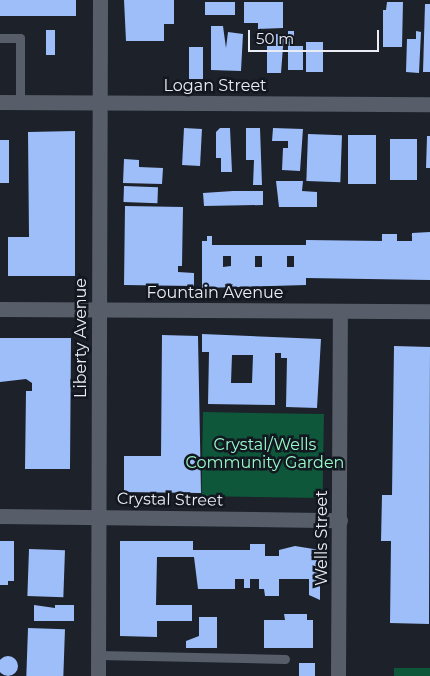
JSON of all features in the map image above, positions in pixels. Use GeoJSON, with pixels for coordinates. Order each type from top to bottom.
{"type":"FeatureCollection","features":[{"type":"Feature","properties":{"kind":"street","name":"Liberty Avenue"},"geometry":{"type":"LineString","coordinates":[[98,676],[100,0]]}},
{"type":"Feature","properties":{"kind":"street","name":"Logan Street"},"geometry":{"type":"LineString","coordinates":[[0,102],[430,104]]}},
{"type":"Feature","properties":{"kind":"street","name":"Fountain Avenue"},"geometry":{"type":"LineString","coordinates":[[0,309],[430,312]]}},
{"type":"Feature","properties":{"kind":"street","name":"Wells Street"},"geometry":{"type":"LineString","coordinates":[[338,676],[340,311]]}},
{"type":"Feature","properties":{"kind":"street","name":"Crystal Street"},"geometry":{"type":"LineString","coordinates":[[0,516],[340,520]]}},
{"type":"Feature","properties":{"kind":"lane"},"geometry":{"type":"LineString","coordinates":[[0,38],[20,38],[20,102]]}},
{"type":"Feature","properties":{"kind":"lane"},"geometry":{"type":"LineString","coordinates":[[98,655],[285,659]]}},
{"type":"Feature","properties":{"kind":"green space","name":"Crystal/Wells Community Garden"},"geometry":{"type":"Polygon","coordinates":[[[203,412],[324,414],[323,498],[202,496],[203,412]]]}},
{"type":"Feature","properties":{"kind":"green space"},"geometry":{"type":"Polygon","coordinates":[[[394,668],[430,668],[430,676],[394,676],[394,668]]]}},
{"type":"Feature","properties":{"kind":"building"},"geometry":{"type":"Polygon","coordinates":[[[0,0],[76,0],[76,16],[0,16],[0,0]]]}},
{"type":"Feature","properties":{"kind":"building"},"geometry":{"type":"Polygon","coordinates":[[[124,0],[174,0],[174,24],[164,24],[164,41],[126,41],[124,0]]]}},
{"type":"Feature","properties":{"kind":"building"},"geometry":{"type":"Polygon","coordinates":[[[205,2],[235,2],[235,15],[205,15],[205,2]]]}},
{"type":"Feature","properties":{"kind":"building"},"geometry":{"type":"Polygon","coordinates":[[[244,2],[283,2],[283,28],[258,29],[258,23],[244,23],[244,2]]]}},
{"type":"Feature","properties":{"kind":"building"},"geometry":{"type":"Polygon","coordinates":[[[387,2],[403,2],[402,47],[383,47],[383,10],[386,10],[387,2]]]}},
{"type":"Feature","properties":{"kind":"building"},"geometry":{"type":"Polygon","coordinates":[[[425,4],[430,4],[430,72],[423,72],[425,4]]]}},
{"type":"Feature","properties":{"kind":"building"},"geometry":{"type":"Polygon","coordinates":[[[211,26],[223,26],[226,48],[228,32],[243,34],[241,71],[211,70],[211,26]]]}},
{"type":"Feature","properties":{"kind":"building"},"geometry":{"type":"Polygon","coordinates":[[[46,30],[55,30],[55,55],[46,55],[46,30]]]}},
{"type":"Feature","properties":{"kind":"building"},"geometry":{"type":"Polygon","coordinates":[[[288,31],[294,31],[294,46],[303,46],[303,70],[288,70],[288,31]]]}},
{"type":"Feature","properties":{"kind":"building"},"geometry":{"type":"Polygon","coordinates":[[[416,31],[421,32],[419,73],[406,72],[407,39],[416,39],[416,31]]]}},
{"type":"Feature","properties":{"kind":"building"},"geometry":{"type":"Polygon","coordinates":[[[276,34],[284,34],[281,73],[267,73],[267,46],[276,46],[276,34]]]}},
{"type":"Feature","properties":{"kind":"building"},"geometry":{"type":"Polygon","coordinates":[[[306,42],[323,42],[323,72],[306,72],[306,42]]]}},
{"type":"Feature","properties":{"kind":"building"},"geometry":{"type":"Polygon","coordinates":[[[189,47],[203,47],[203,79],[189,79],[189,47]]]}},
{"type":"Feature","properties":{"kind":"building"},"geometry":{"type":"Polygon","coordinates":[[[184,128],[202,129],[200,166],[182,165],[184,128]]]}},
{"type":"Feature","properties":{"kind":"building"},"geometry":{"type":"Polygon","coordinates":[[[220,128],[230,128],[232,172],[221,172],[221,158],[216,158],[216,132],[220,128]]]}},
{"type":"Feature","properties":{"kind":"building"},"geometry":{"type":"Polygon","coordinates":[[[246,128],[260,128],[262,185],[253,185],[254,160],[246,160],[246,128]]]}},
{"type":"Feature","properties":{"kind":"building"},"geometry":{"type":"Polygon","coordinates":[[[273,128],[303,129],[300,171],[282,170],[283,148],[288,148],[288,141],[272,141],[273,128]]]}},
{"type":"Feature","properties":{"kind":"building"},"geometry":{"type":"Polygon","coordinates":[[[75,131],[75,276],[8,276],[8,237],[29,237],[28,132],[75,131]]]}},
{"type":"Feature","properties":{"kind":"building"},"geometry":{"type":"Polygon","coordinates":[[[308,134],[342,135],[340,182],[306,181],[308,134]]]}},
{"type":"Feature","properties":{"kind":"building"},"geometry":{"type":"Polygon","coordinates":[[[348,135],[376,135],[376,184],[348,184],[348,135]]]}},
{"type":"Feature","properties":{"kind":"building"},"geometry":{"type":"Polygon","coordinates":[[[427,136],[430,136],[430,168],[426,168],[427,136]]]}},
{"type":"Feature","properties":{"kind":"building"},"geometry":{"type":"Polygon","coordinates":[[[390,139],[417,139],[417,180],[390,180],[390,139]]]}},
{"type":"Feature","properties":{"kind":"building"},"geometry":{"type":"Polygon","coordinates":[[[0,140],[9,140],[9,183],[0,183],[0,140]]]}},
{"type":"Feature","properties":{"kind":"building"},"geometry":{"type":"Polygon","coordinates":[[[124,159],[139,160],[139,167],[163,168],[162,184],[123,183],[124,159]]]}},
{"type":"Feature","properties":{"kind":"building"},"geometry":{"type":"Polygon","coordinates":[[[276,181],[303,181],[302,191],[317,192],[317,207],[279,207],[276,181]]]}},
{"type":"Feature","properties":{"kind":"building"},"geometry":{"type":"Polygon","coordinates":[[[124,186],[158,187],[157,203],[123,202],[124,186]]]}},
{"type":"Feature","properties":{"kind":"building"},"geometry":{"type":"Polygon","coordinates":[[[263,191],[263,205],[204,206],[203,193],[263,191]]]}},
{"type":"Feature","properties":{"kind":"building"},"geometry":{"type":"Polygon","coordinates":[[[125,206],[183,207],[182,266],[178,266],[178,272],[194,273],[194,286],[124,285],[125,206]]]}},
{"type":"Feature","properties":{"kind":"building"},"geometry":{"type":"Polygon","coordinates":[[[430,232],[430,280],[306,278],[306,285],[202,288],[202,241],[207,241],[207,236],[212,236],[212,245],[306,245],[306,240],[382,241],[382,234],[397,234],[397,241],[412,241],[412,233],[430,232]],[[223,256],[223,267],[231,266],[231,256],[223,256]],[[255,256],[255,267],[262,267],[262,256],[255,256]],[[287,256],[287,267],[294,267],[294,256],[287,256]]]}},
{"type":"Feature","properties":{"kind":"building"},"geometry":{"type":"Polygon","coordinates":[[[202,334],[321,339],[317,408],[286,407],[287,358],[281,358],[281,353],[275,353],[275,405],[208,404],[209,352],[202,352],[202,334]],[[232,355],[231,383],[252,383],[253,355],[232,355]]]}},
{"type":"Feature","properties":{"kind":"building"},"geometry":{"type":"Polygon","coordinates":[[[162,335],[198,336],[201,493],[124,492],[124,456],[161,456],[162,335]]]}},
{"type":"Feature","properties":{"kind":"building"},"geometry":{"type":"Polygon","coordinates":[[[0,338],[71,338],[70,469],[25,469],[26,391],[32,391],[32,383],[26,379],[0,382],[0,338]]]}},
{"type":"Feature","properties":{"kind":"building"},"geometry":{"type":"Polygon","coordinates":[[[394,346],[430,347],[429,624],[390,623],[391,541],[381,541],[382,495],[392,495],[394,346]]]}},
{"type":"Feature","properties":{"kind":"building"},"geometry":{"type":"Polygon","coordinates":[[[0,541],[14,541],[14,581],[8,581],[8,585],[0,585],[0,541]]]}},
{"type":"Feature","properties":{"kind":"building"},"geometry":{"type":"Polygon","coordinates":[[[120,541],[193,541],[193,550],[250,550],[250,544],[265,544],[265,556],[279,556],[279,550],[295,546],[320,550],[320,600],[309,595],[309,579],[279,579],[279,596],[265,596],[264,589],[259,589],[259,579],[250,579],[250,588],[244,588],[244,579],[235,579],[235,589],[198,589],[194,557],[157,557],[156,605],[192,605],[192,621],[157,621],[157,637],[120,636],[120,541]]]}},
{"type":"Feature","properties":{"kind":"building"},"geometry":{"type":"Polygon","coordinates":[[[29,549],[65,550],[63,597],[27,596],[29,549]]]}},
{"type":"Feature","properties":{"kind":"building"},"geometry":{"type":"Polygon","coordinates":[[[34,605],[55,608],[55,605],[74,605],[74,621],[34,621],[34,605]]]}},
{"type":"Feature","properties":{"kind":"building"},"geometry":{"type":"Polygon","coordinates":[[[284,614],[307,614],[307,620],[313,620],[313,648],[264,648],[264,620],[285,620],[284,614]]]}},
{"type":"Feature","properties":{"kind":"building"},"geometry":{"type":"Polygon","coordinates":[[[199,617],[217,617],[217,648],[186,648],[186,641],[199,636],[199,617]]]}},
{"type":"Feature","properties":{"kind":"building"},"geometry":{"type":"Polygon","coordinates":[[[28,628],[65,629],[63,676],[26,676],[28,628]]]}},
{"type":"Feature","properties":{"kind":"building"},"geometry":{"type":"Polygon","coordinates":[[[8,656],[15,659],[18,666],[15,673],[8,676],[1,673],[-2,666],[1,659],[8,656]]]}},
{"type":"Feature","properties":{"kind":"building"},"geometry":{"type":"Polygon","coordinates":[[[299,663],[315,663],[315,676],[299,676],[299,663]]]}}]}
